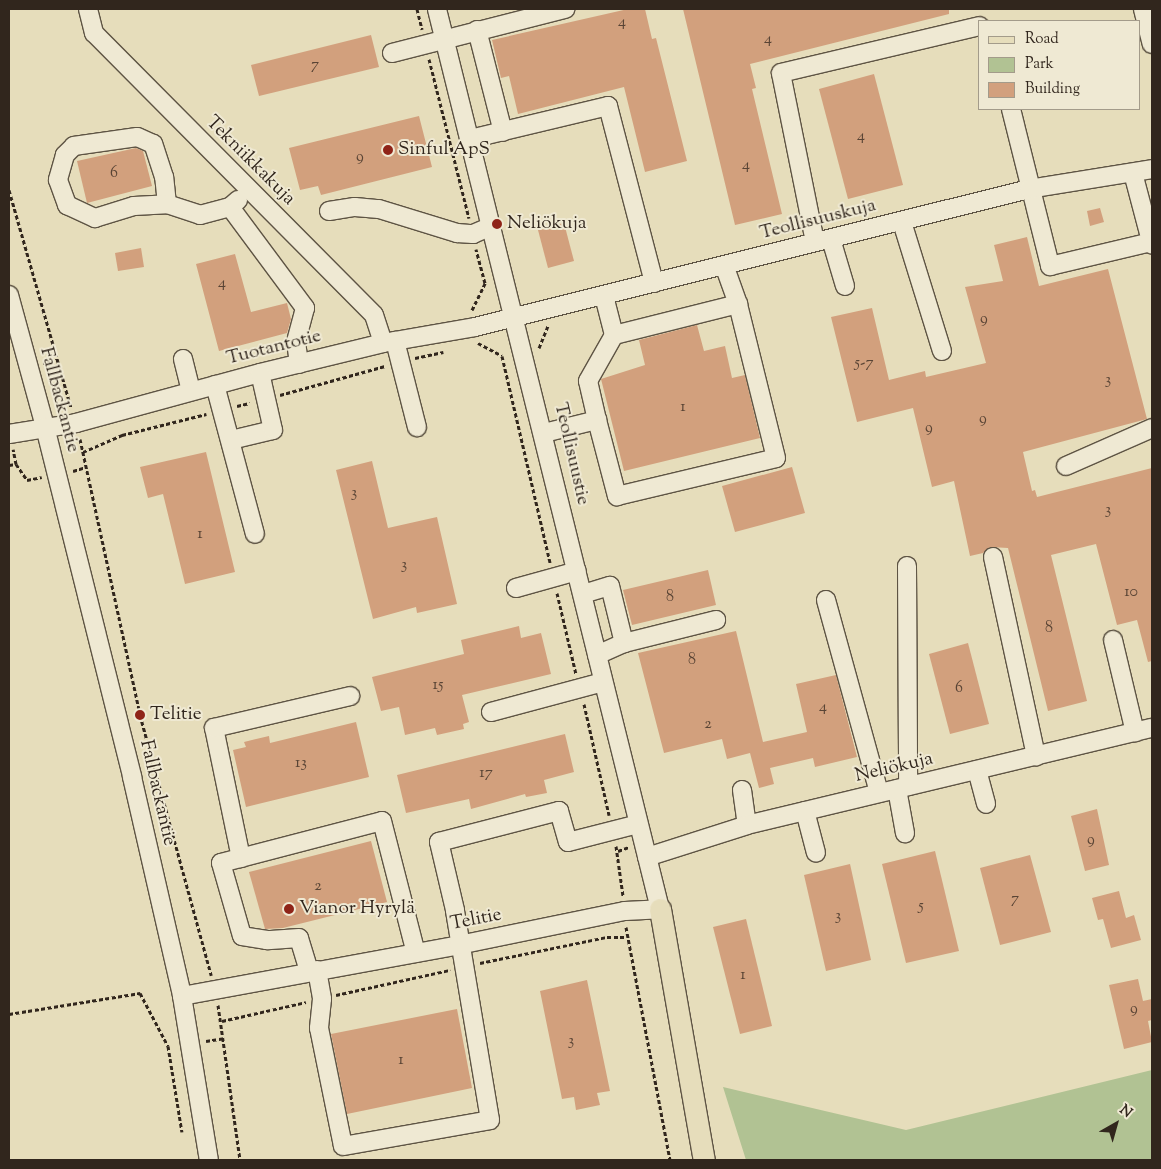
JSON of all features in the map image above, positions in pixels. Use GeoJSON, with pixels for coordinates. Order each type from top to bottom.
{"type":"FeatureCollection","features":[{"type":"Feature","properties":{"kind":"main road"},"geometry":{"type":"LineString","coordinates":[[660,909],[704,1160]]}},
{"type":"Feature","properties":{"kind":"main road"},"geometry":{"type":"LineString","coordinates":[[699,1129],[700,1160]]}},
{"type":"Feature","properties":{"kind":"main road"},"geometry":{"type":"LineString","coordinates":[[699,1129],[711,1160]]}},
{"type":"Feature","properties":{"kind":"street","name":"Tekniikkakuja"},"geometry":{"type":"LineString","coordinates":[[88,9],[94,33],[374,315],[389,342],[417,427]]}},
{"type":"Feature","properties":{"kind":"street","name":"Teollisuustie"},"geometry":{"type":"LineString","coordinates":[[437,9],[544,432],[603,682],[660,909]]}},
{"type":"Feature","properties":{"kind":"street"},"geometry":{"type":"LineString","coordinates":[[392,53],[565,9]]}},
{"type":"Feature","properties":{"kind":"street"},"geometry":{"type":"LineString","coordinates":[[1143,9],[1152,44]]}},
{"type":"Feature","properties":{"kind":"street"},"geometry":{"type":"LineString","coordinates":[[844,286],[823,240],[781,73],[978,26]]}},
{"type":"Feature","properties":{"kind":"street"},"geometry":{"type":"LineString","coordinates":[[477,30],[503,132]]}},
{"type":"Feature","properties":{"kind":"street"},"geometry":{"type":"LineString","coordinates":[[470,139],[608,106],[654,283]]}},
{"type":"Feature","properties":{"kind":"street"},"geometry":{"type":"LineString","coordinates":[[1010,110],[1050,266],[1152,243],[1149,218],[1133,173],[1152,170]]}},
{"type":"Feature","properties":{"kind":"street"},"geometry":{"type":"LineString","coordinates":[[167,204],[164,177],[153,144],[137,137],[74,146],[66,155],[58,180],[67,205],[95,218],[134,206],[167,204],[200,215],[230,207],[249,190]]}},
{"type":"Feature","properties":{"kind":"street","name":"Teollisuuskuja"},"geometry":{"type":"LineString","coordinates":[[514,316],[604,296],[1029,189],[1133,173]]}},
{"type":"Feature","properties":{"kind":"street"},"geometry":{"type":"LineString","coordinates":[[230,207],[305,308],[296,342],[300,364]]}},
{"type":"Feature","properties":{"kind":"street"},"geometry":{"type":"LineString","coordinates":[[329,211],[355,207],[379,208],[457,233],[472,234],[492,226]]}},
{"type":"Feature","properties":{"kind":"street"},"geometry":{"type":"LineString","coordinates":[[902,222],[942,351]]}},
{"type":"Feature","properties":{"kind":"street"},"geometry":{"type":"LineString","coordinates":[[604,296],[614,335],[588,381],[617,496],[776,458],[738,304],[724,265]]}},
{"type":"Feature","properties":{"kind":"street","name":"Fallbackantie"},"geometry":{"type":"LineString","coordinates":[[9,295],[45,427],[182,996],[209,1160]]}},
{"type":"Feature","properties":{"kind":"street"},"geometry":{"type":"LineString","coordinates":[[614,335],[738,304]]}},
{"type":"Feature","properties":{"kind":"street","name":"Tuotantotie"},"geometry":{"type":"LineString","coordinates":[[9,434],[76,423],[260,373],[389,342],[514,316]]}},
{"type":"Feature","properties":{"kind":"street"},"geometry":{"type":"LineString","coordinates":[[183,359],[190,391]]}},
{"type":"Feature","properties":{"kind":"street"},"geometry":{"type":"LineString","coordinates":[[230,440],[274,430],[260,373]]}},
{"type":"Feature","properties":{"kind":"street"},"geometry":{"type":"LineString","coordinates":[[215,385],[255,534]]}},
{"type":"Feature","properties":{"kind":"street"},"geometry":{"type":"LineString","coordinates":[[544,432],[597,420]]}},
{"type":"Feature","properties":{"kind":"street"},"geometry":{"type":"LineString","coordinates":[[1066,466],[1152,428]]}},
{"type":"Feature","properties":{"kind":"street"},"geometry":{"type":"LineString","coordinates":[[993,557],[1036,756]]}},
{"type":"Feature","properties":{"kind":"street"},"geometry":{"type":"LineString","coordinates":[[905,833],[902,788],[907,566]]}},
{"type":"Feature","properties":{"kind":"street"},"geometry":{"type":"LineString","coordinates":[[516,588],[577,571]]}},
{"type":"Feature","properties":{"kind":"street"},"geometry":{"type":"LineString","coordinates":[[583,594],[610,586],[624,643]]}},
{"type":"Feature","properties":{"kind":"street"},"geometry":{"type":"LineString","coordinates":[[826,600],[879,793]]}},
{"type":"Feature","properties":{"kind":"street"},"geometry":{"type":"LineString","coordinates":[[597,655],[624,643],[716,620]]}},
{"type":"Feature","properties":{"kind":"street"},"geometry":{"type":"LineString","coordinates":[[1113,640],[1144,730]]}},
{"type":"Feature","properties":{"kind":"street"},"geometry":{"type":"LineString","coordinates":[[492,712],[603,682]]}},
{"type":"Feature","properties":{"kind":"street"},"geometry":{"type":"LineString","coordinates":[[240,858],[214,728],[350,696]]}},
{"type":"Feature","properties":{"kind":"street","name":"Neliökuja"},"geometry":{"type":"LineString","coordinates":[[647,857],[747,824],[1144,730]]}},
{"type":"Feature","properties":{"kind":"street"},"geometry":{"type":"LineString","coordinates":[[977,770],[986,804]]}},
{"type":"Feature","properties":{"kind":"street"},"geometry":{"type":"LineString","coordinates":[[742,790],[747,824]]}},
{"type":"Feature","properties":{"kind":"street"},"geometry":{"type":"LineString","coordinates":[[416,953],[382,821],[221,863],[242,936],[266,940],[299,938],[322,999],[319,1028],[342,1146],[490,1120],[440,842],[559,810],[568,842],[638,824]]}},
{"type":"Feature","properties":{"kind":"street"},"geometry":{"type":"LineString","coordinates":[[805,811],[816,853]]}},
{"type":"Feature","properties":{"kind":"street","name":"Telitie"},"geometry":{"type":"LineString","coordinates":[[182,996],[214,988],[458,945],[625,911],[660,909]]}},
{"type":"Feature","properties":{"kind":"path"},"geometry":{"type":"LineString","coordinates":[[9,190],[76,423],[140,715],[222,1021],[240,1160]]}},
{"type":"Feature","properties":{"kind":"path"},"geometry":{"type":"LineString","coordinates":[[222,1021],[607,937],[627,937]]}},
{"type":"Feature","properties":{"kind":"path"},"geometry":{"type":"LineString","coordinates":[[9,1014],[140,993],[168,1046],[182,1132]]}},
{"type":"Feature","properties":{"kind":"green space"},"geometry":{"type":"Polygon","coordinates":[[[1152,1070],[1152,1160],[746,1160],[723,1087],[906,1130],[1152,1070]]]}},
{"type":"Feature","properties":{"kind":"building"},"geometry":{"type":"Polygon","coordinates":[[[628,9],[645,9],[652,39],[656,38],[687,161],[645,172],[624,87],[518,114],[509,76],[501,78],[492,40],[628,9]]]}},
{"type":"Feature","properties":{"kind":"building"},"geometry":{"type":"Polygon","coordinates":[[[683,9],[949,9],[949,14],[750,64],[756,88],[752,89],[782,214],[735,225],[683,9]]]}},
{"type":"Feature","properties":{"kind":"building"},"geometry":{"type":"Polygon","coordinates":[[[371,35],[379,67],[259,96],[251,65],[371,35]]]}},
{"type":"Feature","properties":{"kind":"building"},"geometry":{"type":"Polygon","coordinates":[[[874,74],[903,185],[848,199],[819,89],[874,74]]]}},
{"type":"Feature","properties":{"kind":"building"},"geometry":{"type":"Polygon","coordinates":[[[419,116],[432,167],[321,195],[318,186],[300,190],[289,148],[419,116]]]}},
{"type":"Feature","properties":{"kind":"building"},"geometry":{"type":"Polygon","coordinates":[[[136,148],[143,151],[152,186],[87,203],[77,161],[136,148]]]}},
{"type":"Feature","properties":{"kind":"building"},"geometry":{"type":"Polygon","coordinates":[[[1100,208],[1104,222],[1090,226],[1087,211],[1100,208]]]}},
{"type":"Feature","properties":{"kind":"building"},"geometry":{"type":"Polygon","coordinates":[[[564,223],[574,261],[548,268],[538,230],[564,223]]]}},
{"type":"Feature","properties":{"kind":"building"},"geometry":{"type":"Polygon","coordinates":[[[1027,237],[1039,286],[1108,269],[1147,419],[1023,452],[1032,491],[1035,490],[1037,497],[1152,468],[1152,661],[1148,662],[1137,620],[1117,625],[1096,544],[1051,555],[1087,701],[1048,711],[1008,548],[990,547],[983,553],[970,556],[954,481],[932,487],[913,408],[857,422],[831,317],[872,308],[889,380],[925,371],[926,377],[986,363],[965,287],[1003,281],[994,245],[1027,237]]]}},
{"type":"Feature","properties":{"kind":"building"},"geometry":{"type":"Polygon","coordinates":[[[141,248],[144,267],[118,271],[115,253],[141,248]]]}},
{"type":"Feature","properties":{"kind":"building"},"geometry":{"type":"Polygon","coordinates":[[[235,254],[251,312],[287,303],[291,319],[287,333],[219,351],[196,264],[235,254]]]}},
{"type":"Feature","properties":{"kind":"building"},"geometry":{"type":"Polygon","coordinates":[[[697,325],[704,351],[725,346],[732,378],[745,375],[760,438],[624,471],[601,379],[645,365],[639,340],[697,325]]]}},
{"type":"Feature","properties":{"kind":"building"},"geometry":{"type":"Polygon","coordinates":[[[206,452],[235,572],[185,584],[163,494],[148,498],[140,467],[206,452]]]}},
{"type":"Feature","properties":{"kind":"building"},"geometry":{"type":"Polygon","coordinates":[[[372,461],[388,528],[437,517],[457,604],[417,613],[416,607],[373,619],[336,470],[372,461]]]}},
{"type":"Feature","properties":{"kind":"building"},"geometry":{"type":"Polygon","coordinates":[[[792,467],[805,513],[735,532],[722,486],[792,467]]]}},
{"type":"Feature","properties":{"kind":"building"},"geometry":{"type":"Polygon","coordinates":[[[708,570],[716,605],[632,625],[623,590],[708,570]]]}},
{"type":"Feature","properties":{"kind":"building"},"geometry":{"type":"Polygon","coordinates":[[[519,626],[521,638],[541,633],[551,674],[462,695],[469,722],[463,724],[464,729],[437,735],[435,728],[405,735],[399,707],[381,711],[372,677],[464,654],[461,640],[519,626]]]}},
{"type":"Feature","properties":{"kind":"building"},"geometry":{"type":"Polygon","coordinates":[[[736,631],[763,742],[807,732],[796,684],[836,675],[857,757],[815,767],[813,758],[770,768],[774,784],[759,788],[750,753],[727,759],[722,739],[664,753],[638,653],[736,631]]]}},
{"type":"Feature","properties":{"kind":"building"},"geometry":{"type":"Polygon","coordinates":[[[968,643],[989,724],[950,734],[929,654],[968,643]]]}},
{"type":"Feature","properties":{"kind":"building"},"geometry":{"type":"Polygon","coordinates":[[[356,722],[369,777],[246,807],[233,750],[246,747],[244,742],[269,736],[270,743],[356,722]]]}},
{"type":"Feature","properties":{"kind":"building"},"geometry":{"type":"Polygon","coordinates":[[[565,734],[574,772],[544,780],[547,793],[526,797],[525,794],[471,809],[469,799],[406,813],[397,775],[565,734]]]}},
{"type":"Feature","properties":{"kind":"building"},"geometry":{"type":"Polygon","coordinates":[[[1097,809],[1109,865],[1085,871],[1071,816],[1097,809]]]}},
{"type":"Feature","properties":{"kind":"building"},"geometry":{"type":"Polygon","coordinates":[[[371,841],[387,902],[283,928],[265,929],[249,872],[371,841]]]}},
{"type":"Feature","properties":{"kind":"building"},"geometry":{"type":"Polygon","coordinates":[[[935,851],[959,951],[906,963],[882,864],[935,851]]]}},
{"type":"Feature","properties":{"kind":"building"},"geometry":{"type":"Polygon","coordinates":[[[1030,855],[1051,932],[1000,945],[980,868],[1030,855]]]}},
{"type":"Feature","properties":{"kind":"building"},"geometry":{"type":"Polygon","coordinates":[[[850,864],[871,960],[826,971],[804,875],[850,864]]]}},
{"type":"Feature","properties":{"kind":"building"},"geometry":{"type":"Polygon","coordinates":[[[1119,891],[1126,918],[1134,915],[1141,940],[1111,948],[1103,919],[1098,920],[1092,898],[1119,891]]]}},
{"type":"Feature","properties":{"kind":"building"},"geometry":{"type":"Polygon","coordinates":[[[746,919],[772,1026],[740,1034],[713,927],[746,919]]]}},
{"type":"Feature","properties":{"kind":"building"},"geometry":{"type":"Polygon","coordinates":[[[1138,979],[1143,1001],[1152,999],[1152,1020],[1148,1021],[1152,1042],[1124,1049],[1109,985],[1138,979]]]}},
{"type":"Feature","properties":{"kind":"building"},"geometry":{"type":"Polygon","coordinates":[[[587,980],[610,1091],[597,1093],[600,1105],[576,1110],[574,1097],[562,1099],[540,991],[587,980]]]}},
{"type":"Feature","properties":{"kind":"building"},"geometry":{"type":"Polygon","coordinates":[[[457,1009],[472,1088],[347,1114],[331,1034],[457,1009]]]}},
{"type":"Feature","properties":{"kind":"place","name":"Sinful ApS"},"geometry":{"type":"Point","coordinates":[388,150]}},
{"type":"Feature","properties":{"kind":"place","name":"Neliökuja"},"geometry":{"type":"Point","coordinates":[497,224]}},
{"type":"Feature","properties":{"kind":"place","name":"Telitie"},"geometry":{"type":"Point","coordinates":[140,715]}},
{"type":"Feature","properties":{"kind":"place","name":"Vianor Hyrylä"},"geometry":{"type":"Point","coordinates":[289,909]}}]}
